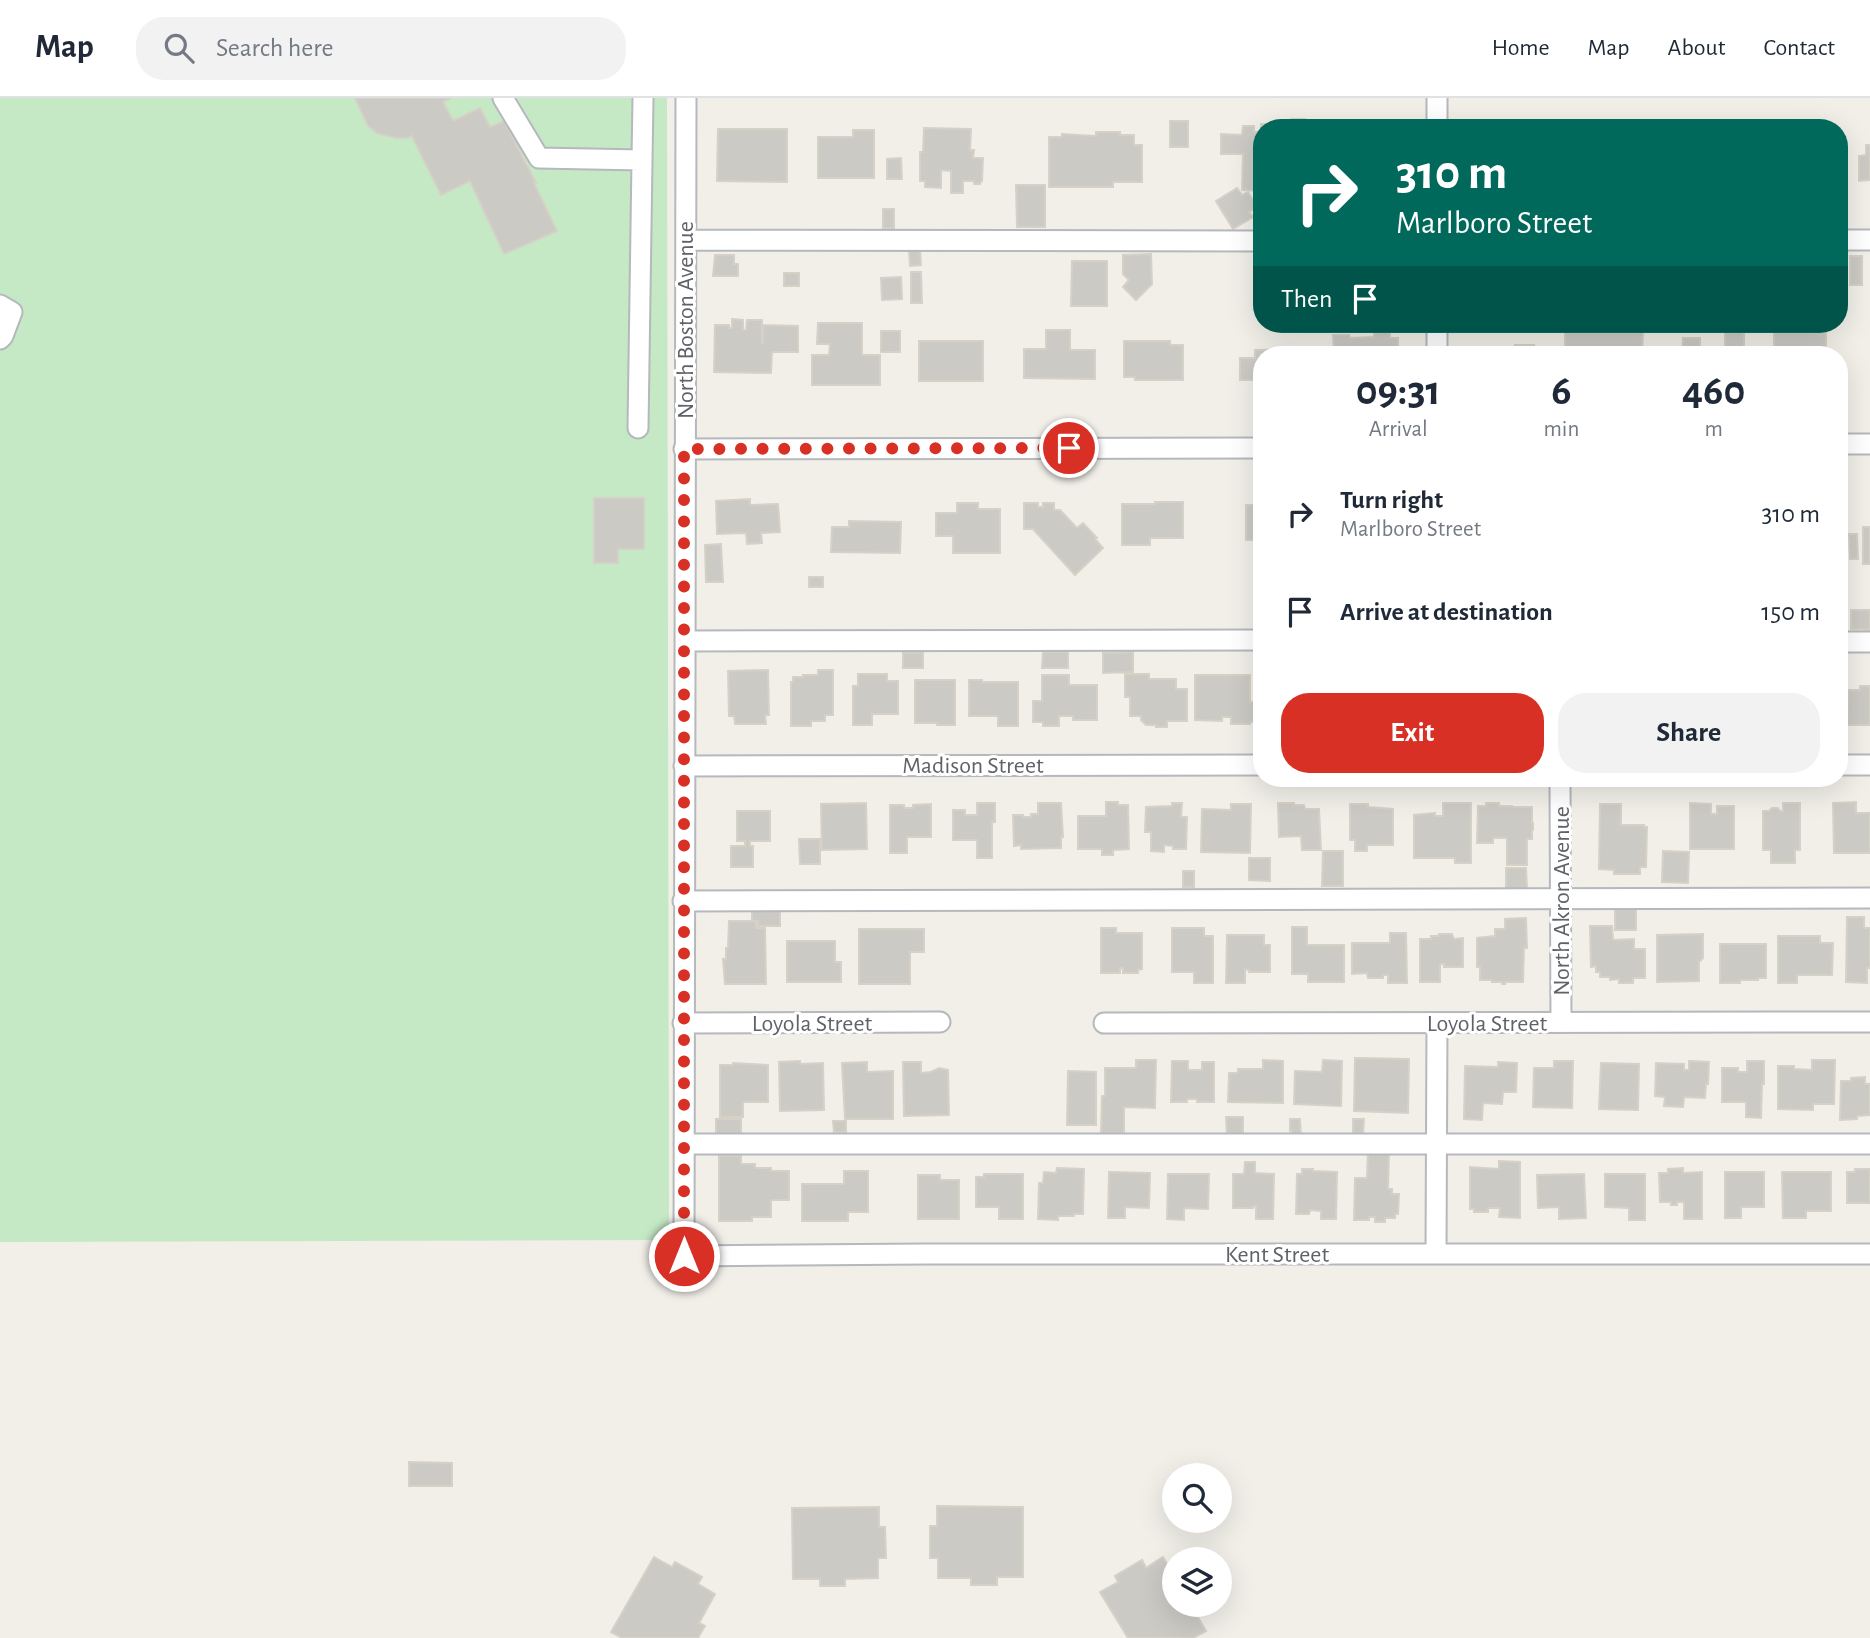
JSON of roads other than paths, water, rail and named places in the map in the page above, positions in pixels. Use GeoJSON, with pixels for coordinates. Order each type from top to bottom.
{"type":"FeatureCollection","features":[{"type":"Feature","properties":{"kind":"street"},"geometry":{"type":"LineString","coordinates":[[503,98],[539,158],[642,160]]}},
{"type":"Feature","properties":{"kind":"street"},"geometry":{"type":"LineString","coordinates":[[638,428],[643,98]]}},
{"type":"Feature","properties":{"kind":"street","name":"North Boston Avenue"},"geometry":{"type":"LineString","coordinates":[[684,1256],[686,98]]}},
{"type":"Feature","properties":{"kind":"street"},"geometry":{"type":"LineString","coordinates":[[1437,98],[1437,119]]}},
{"type":"Feature","properties":{"kind":"street"},"geometry":{"type":"LineString","coordinates":[[686,240],[1253,241]]}},
{"type":"Feature","properties":{"kind":"street"},"geometry":{"type":"LineString","coordinates":[[1848,240],[1870,240]]}},
{"type":"Feature","properties":{"kind":"street"},"geometry":{"type":"LineString","coordinates":[[0,304],[12,312],[0,339]]}},
{"type":"Feature","properties":{"kind":"street"},"geometry":{"type":"LineString","coordinates":[[1848,444],[1870,443]]}},
{"type":"Feature","properties":{"kind":"street"},"geometry":{"type":"LineString","coordinates":[[684,449],[1253,447]]}},
{"type":"Feature","properties":{"kind":"street"},"geometry":{"type":"LineString","coordinates":[[685,641],[1253,640]]}},
{"type":"Feature","properties":{"kind":"street"},"geometry":{"type":"LineString","coordinates":[[1848,642],[1870,642]]}},
{"type":"Feature","properties":{"kind":"street","name":"Madison Street"},"geometry":{"type":"LineString","coordinates":[[684,766],[1253,765]]}},
{"type":"Feature","properties":{"kind":"street"},"geometry":{"type":"LineString","coordinates":[[1848,765],[1870,765]]}},
{"type":"Feature","properties":{"kind":"street","name":"North Akron Avenue"},"geometry":{"type":"LineString","coordinates":[[1560,787],[1561,1022]]}},
{"type":"Feature","properties":{"kind":"street"},"geometry":{"type":"LineString","coordinates":[[683,901],[1870,898]]}},
{"type":"Feature","properties":{"kind":"street","name":"Loyola Street"},"geometry":{"type":"LineString","coordinates":[[683,1023],[940,1022]]}},
{"type":"Feature","properties":{"kind":"street","name":"Loyola Street"},"geometry":{"type":"LineString","coordinates":[[1104,1023],[1870,1022]]}},
{"type":"Feature","properties":{"kind":"street"},"geometry":{"type":"LineString","coordinates":[[1436,1254],[1437,1023]]}},
{"type":"Feature","properties":{"kind":"street"},"geometry":{"type":"LineString","coordinates":[[684,1144],[1870,1144]]}},
{"type":"Feature","properties":{"kind":"street","name":"Kent Street"},"geometry":{"type":"LineString","coordinates":[[684,1256],[1870,1254]]}}]}
